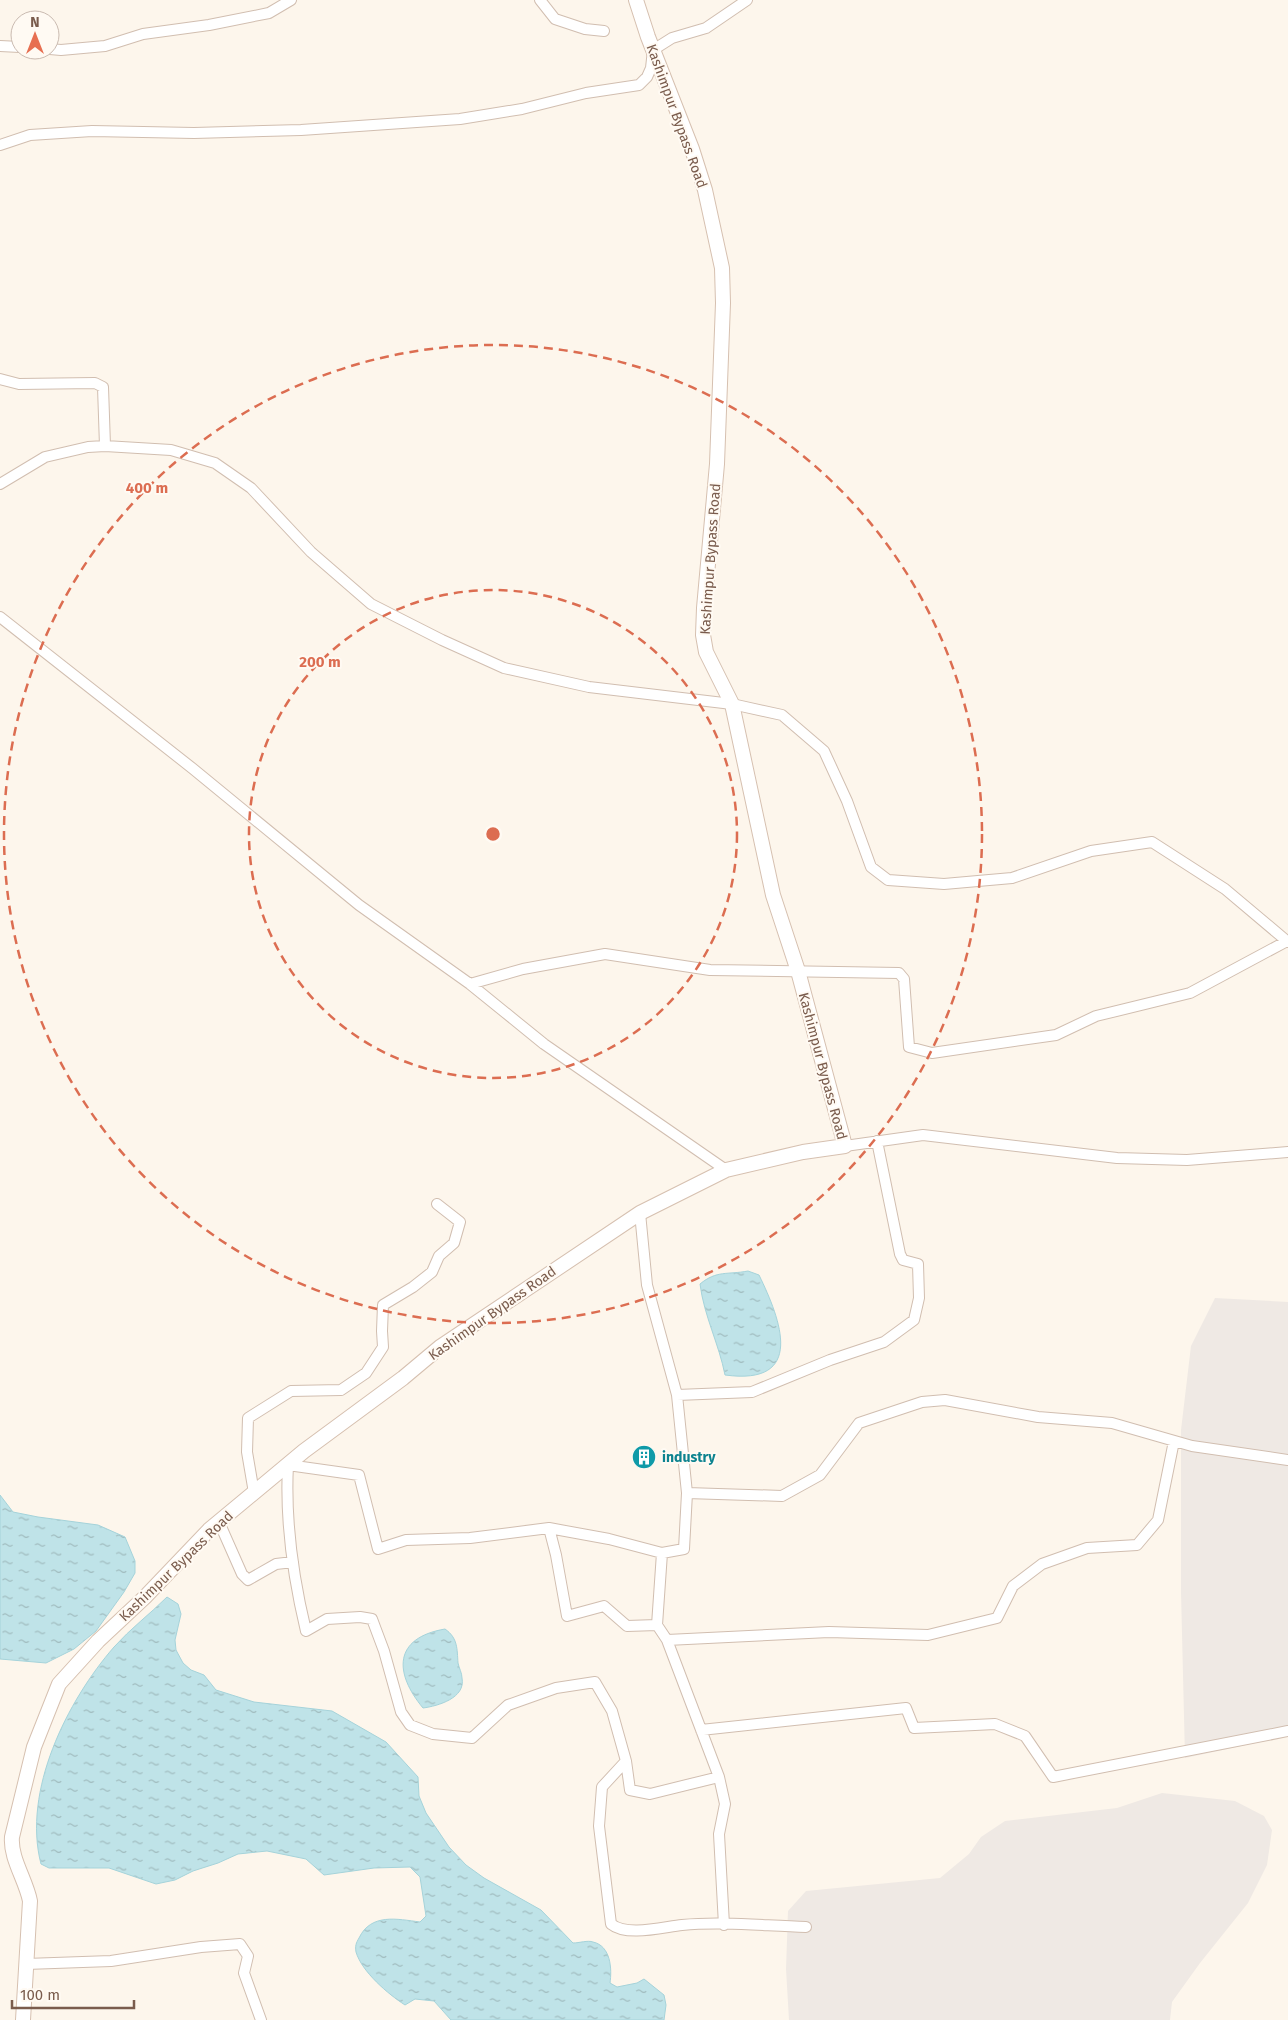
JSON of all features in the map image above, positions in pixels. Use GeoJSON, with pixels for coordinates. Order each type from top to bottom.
{"type":"FeatureCollection","features":[{"type":"Feature","properties":{"kind":"main road","name":"Kashimpur Bypass Road"},"geometry":{"type":"LineString","coordinates":[[23,2020],[30,1901],[27,1886],[13,1852],[12,1837],[34,1747],[51,1701],[59,1684],[98,1641],[145,1597],[209,1530],[332,1429],[403,1378],[440,1347],[640,1213],[726,1170],[803,1152],[845,1146],[798,972],[773,895],[732,704],[706,652],[703,635],[704,608],[717,464],[723,303],[722,268],[705,190],[692,148],[653,50],[636,0]]}},
{"type":"Feature","properties":{"kind":"street"},"geometry":{"type":"LineString","coordinates":[[60,50],[105,46],[143,34],[209,25],[269,13],[291,0]]}},
{"type":"Feature","properties":{"kind":"street"},"geometry":{"type":"LineString","coordinates":[[540,0],[555,19],[585,29],[604,31]]}},
{"type":"Feature","properties":{"kind":"street"},"geometry":{"type":"LineString","coordinates":[[0,145],[30,135],[84,132],[194,133],[301,130],[460,119],[522,109],[586,94],[639,85],[648,77],[653,50],[672,38],[706,28],[747,0]]}},
{"type":"Feature","properties":{"kind":"street"},"geometry":{"type":"LineString","coordinates":[[0,379],[19,384],[95,383],[103,387],[105,446]]}},
{"type":"Feature","properties":{"kind":"street"},"geometry":{"type":"LineString","coordinates":[[0,484],[44,457],[88,447],[105,446],[171,450],[214,463],[251,488],[311,552],[371,604],[442,640],[504,668],[589,687],[732,704],[782,715],[824,751],[848,801],[871,867],[888,880],[944,884],[1012,878],[1091,851],[1152,842],[1224,889],[1287,942],[1190,993],[1096,1016],[1056,1035],[932,1053],[909,1047],[904,979],[899,973],[710,970],[605,954],[523,970],[470,984]]}},
{"type":"Feature","properties":{"kind":"street"},"geometry":{"type":"LineString","coordinates":[[0,617],[192,768],[358,905],[470,984],[544,1044],[726,1170]]}},
{"type":"Feature","properties":{"kind":"street"},"geometry":{"type":"LineString","coordinates":[[845,1146],[923,1135],[1107,1157],[1143,1159],[1187,1160],[1288,1152]]}},
{"type":"Feature","properties":{"kind":"street"},"geometry":{"type":"LineString","coordinates":[[677,1395],[752,1392],[830,1360],[884,1342],[914,1320],[919,1298],[918,1264],[903,1260],[900,1254],[877,1141]]}},
{"type":"Feature","properties":{"kind":"street"},"geometry":{"type":"LineString","coordinates":[[254,1493],[246,1452],[248,1418],[291,1391],[341,1390],[366,1373],[383,1348],[383,1304],[413,1288],[432,1272],[439,1256],[454,1243],[460,1222],[437,1204]]}},
{"type":"Feature","properties":{"kind":"street"},"geometry":{"type":"LineString","coordinates":[[640,1213],[647,1286],[677,1395],[687,1493],[684,1549],[662,1553],[609,1539],[549,1528],[470,1538],[406,1540],[378,1549],[359,1475],[288,1465],[287,1497],[293,1562],[306,1631],[326,1619],[360,1617],[372,1619],[402,1712],[410,1725],[433,1734],[472,1738],[508,1705],[556,1688],[595,1682],[612,1711],[626,1761],[630,1790],[650,1794],[719,1777]]}},
{"type":"Feature","properties":{"kind":"street"},"geometry":{"type":"LineString","coordinates":[[687,1493],[782,1496],[820,1475],[859,1423],[922,1402],[945,1400],[1038,1417],[1112,1423],[1192,1446],[1288,1460]]}},
{"type":"Feature","properties":{"kind":"street"},"geometry":{"type":"LineString","coordinates":[[667,1640],[829,1632],[928,1635],[997,1618],[1013,1586],[1042,1564],[1087,1548],[1137,1545],[1158,1520],[1174,1441]]}},
{"type":"Feature","properties":{"kind":"street"},"geometry":{"type":"LineString","coordinates":[[218,1522],[242,1574],[248,1580],[276,1564],[293,1562]]}},
{"type":"Feature","properties":{"kind":"street"},"geometry":{"type":"LineString","coordinates":[[549,1528],[567,1616],[604,1606],[627,1626],[657,1625]]}},
{"type":"Feature","properties":{"kind":"street"},"geometry":{"type":"LineString","coordinates":[[662,1553],[657,1625],[667,1640],[719,1777],[725,1804],[719,1834],[724,1925]]}},
{"type":"Feature","properties":{"kind":"street"},"geometry":{"type":"LineString","coordinates":[[701,1730],[906,1708],[914,1728],[995,1724],[1025,1736],[1053,1777],[1288,1731]]}},
{"type":"Feature","properties":{"kind":"street"},"geometry":{"type":"LineString","coordinates":[[626,1761],[602,1787],[599,1826],[611,1924],[617,1929],[656,1930],[682,1925],[806,1927]]}},
{"type":"Feature","properties":{"kind":"street"},"geometry":{"type":"LineString","coordinates":[[26,1964],[111,1961],[202,1947],[240,1944],[248,1956],[244,1973],[261,2020]]}},
{"type":"Feature","properties":{"kind":"shaded area"},"geometry":{"type":"Polygon","coordinates":[[[1215,1298],[1288,1302],[1288,1736],[1185,1758],[1181,1592],[1181,1430],[1191,1346],[1215,1298]]]}},
{"type":"Feature","properties":{"kind":"shaded area"},"geometry":{"type":"Polygon","coordinates":[[[1162,1793],[1235,1801],[1264,1816],[1272,1830],[1267,1865],[1248,1903],[1200,1963],[1172,2002],[1170,2020],[789,2020],[786,1969],[788,1911],[806,1891],[940,1878],[969,1854],[981,1837],[1005,1821],[1117,1808],[1162,1793]]]}},
{"type":"Feature","properties":{"kind":"water"},"geometry":{"type":"Polygon","coordinates":[[[748,1271],[759,1275],[767,1293],[779,1329],[781,1346],[777,1360],[768,1370],[751,1376],[725,1375],[700,1284],[717,1275],[748,1271]]]}},
{"type":"Feature","properties":{"kind":"water"},"geometry":{"type":"Polygon","coordinates":[[[0,1495],[13,1512],[98,1525],[125,1537],[135,1561],[135,1573],[96,1631],[74,1649],[46,1663],[0,1659],[0,1495]]]}},
{"type":"Feature","properties":{"kind":"water"},"geometry":{"type":"Polygon","coordinates":[[[167,1597],[178,1604],[181,1614],[175,1640],[176,1650],[183,1663],[191,1670],[204,1675],[216,1690],[254,1702],[332,1711],[386,1742],[418,1777],[419,1796],[426,1813],[449,1847],[466,1865],[484,1878],[541,1910],[573,1943],[589,1941],[599,1944],[604,1948],[609,1959],[610,1983],[617,1987],[637,1983],[644,1979],[664,1995],[666,2005],[664,2020],[451,2020],[434,2001],[415,1999],[405,2005],[384,1989],[370,1975],[359,1960],[356,1945],[364,1930],[378,1921],[394,1919],[420,1922],[426,1916],[420,1877],[410,1867],[374,1868],[324,1875],[306,1859],[267,1851],[238,1854],[175,1880],[156,1884],[109,1868],[49,1868],[41,1864],[37,1836],[38,1807],[43,1777],[65,1720],[80,1693],[114,1647],[167,1597]]]}},
{"type":"Feature","properties":{"kind":"water"},"geometry":{"type":"Polygon","coordinates":[[[445,1629],[455,1640],[462,1685],[460,1691],[450,1700],[423,1708],[413,1695],[407,1682],[404,1659],[408,1649],[416,1640],[445,1629]]]}},
{"type":"Feature","properties":{"kind":"place","name":"industry"},"geometry":{"type":"Point","coordinates":[644,1457]}}]}
